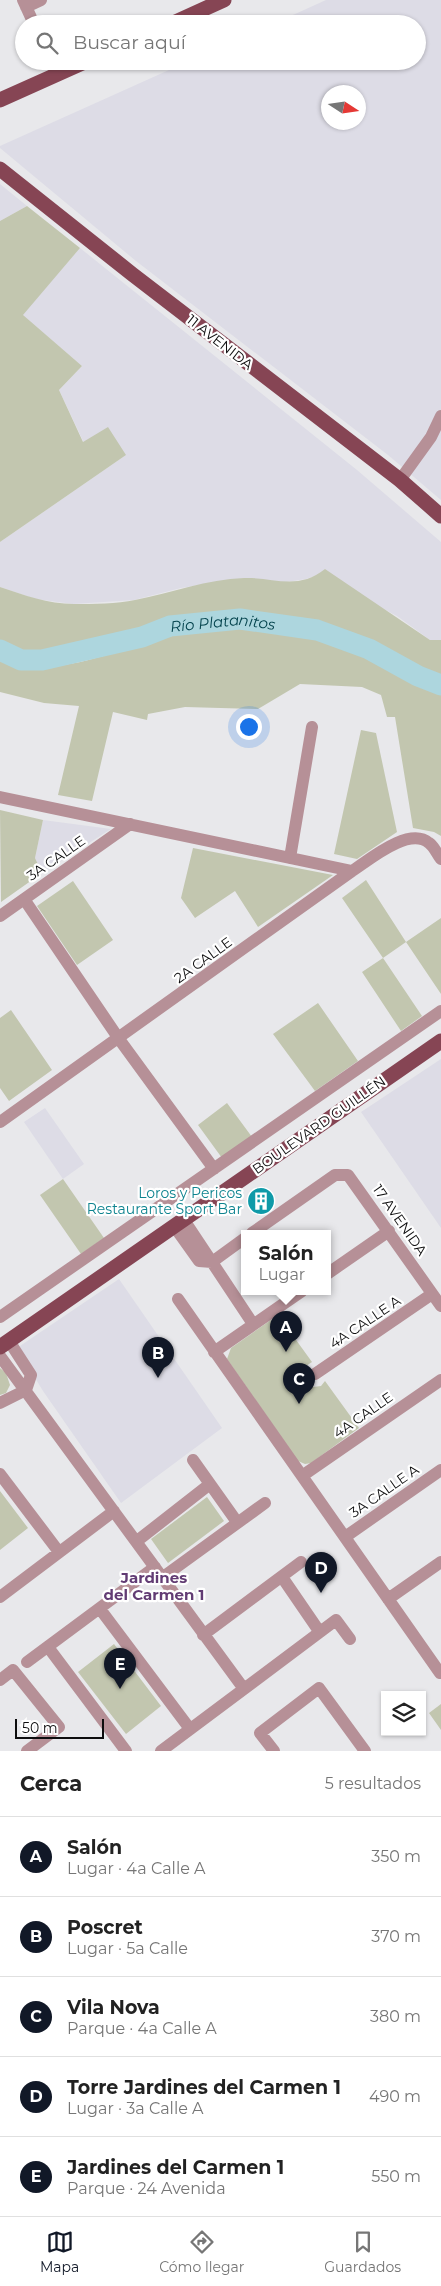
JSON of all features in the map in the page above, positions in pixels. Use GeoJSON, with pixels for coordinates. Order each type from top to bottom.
{"type":"FeatureCollection","features":[{"type":"Feature","properties":{"kind":"main road"},"geometry":{"type":"LineString","coordinates":[[191,15],[224,0]]}},
{"type":"Feature","properties":{"kind":"main road"},"geometry":{"type":"LineString","coordinates":[[0,100],[51,70]]}},
{"type":"Feature","properties":{"kind":"main road","name":"11 AVENIDA"},"geometry":{"type":"LineString","coordinates":[[0,168],[132,274],[400,480],[441,516]]}},
{"type":"Feature","properties":{"kind":"main road","name":"BOULEVARD GUILLÉN"},"geometry":{"type":"LineString","coordinates":[[4,1344],[441,1041]]}},
{"type":"Feature","properties":{"kind":"street"},"geometry":{"type":"LineString","coordinates":[[30,15],[25,3],[41,0]]}},
{"type":"Feature","properties":{"kind":"street"},"geometry":{"type":"LineString","coordinates":[[400,480],[432,437],[441,416]]}},
{"type":"Feature","properties":{"kind":"street"},"geometry":{"type":"LineString","coordinates":[[290,858],[312,727]]}},
{"type":"Feature","properties":{"kind":"street"},"geometry":{"type":"LineString","coordinates":[[0,797],[352,871]]}},
{"type":"Feature","properties":{"kind":"street","name":"3A CALLE"},"geometry":{"type":"LineString","coordinates":[[0,916],[130,824]]}},
{"type":"Feature","properties":{"kind":"street","name":"2A CALLE"},"geometry":{"type":"LineString","coordinates":[[0,1122],[119,1040],[352,871],[407,838],[429,842],[441,859]]}},
{"type":"Feature","properties":{"kind":"street"},"geometry":{"type":"LineString","coordinates":[[24,899],[119,1040],[214,1169]]}},
{"type":"Feature","properties":{"kind":"street"},"geometry":{"type":"LineString","coordinates":[[0,1317],[441,1011]]}},
{"type":"Feature","properties":{"kind":"street","name":"17 AVENIDA"},"geometry":{"type":"LineString","coordinates":[[256,1230],[335,1176],[344,1174],[351,1177],[441,1306]]}},
{"type":"Feature","properties":{"kind":"street"},"geometry":{"type":"LineString","coordinates":[[179,1223],[253,1324]]}},
{"type":"Feature","properties":{"kind":"street"},"geometry":{"type":"LineString","coordinates":[[331,1271],[390,1231]]}},
{"type":"Feature","properties":{"kind":"street"},"geometry":{"type":"LineString","coordinates":[[205,1261],[241,1240]]}},
{"type":"Feature","properties":{"kind":"street","name":"4A CALLE A"},"geometry":{"type":"LineString","coordinates":[[314,1374],[432,1294]]}},
{"type":"Feature","properties":{"kind":"street"},"geometry":{"type":"LineString","coordinates":[[214,1352],[296,1295]]}},
{"type":"Feature","properties":{"kind":"street"},"geometry":{"type":"LineString","coordinates":[[178,1299],[388,1599],[438,1664]]}},
{"type":"Feature","properties":{"kind":"street"},"geometry":{"type":"LineString","coordinates":[[0,1403],[26,1390],[32,1375],[4,1344]]}},
{"type":"Feature","properties":{"kind":"street"},"geometry":{"type":"LineString","coordinates":[[0,1356],[244,1689]]}},
{"type":"Feature","properties":{"kind":"street","name":"4A CALLE"},"geometry":{"type":"LineString","coordinates":[[302,1476],[441,1380]]}},
{"type":"Feature","properties":{"kind":"street"},"geometry":{"type":"LineString","coordinates":[[193,1460],[237,1522]]}},
{"type":"Feature","properties":{"kind":"street","name":"3A CALLE A"},"geometry":{"type":"LineString","coordinates":[[345,1537],[441,1470]]}},
{"type":"Feature","properties":{"kind":"street"},"geometry":{"type":"LineString","coordinates":[[0,1474],[59,1552]]}},
{"type":"Feature","properties":{"kind":"street"},"geometry":{"type":"LineString","coordinates":[[137,1541],[210,1484]]}},
{"type":"Feature","properties":{"kind":"street"},"geometry":{"type":"LineString","coordinates":[[163,1578],[237,1522],[265,1504]]}},
{"type":"Feature","properties":{"kind":"street"},"geometry":{"type":"LineString","coordinates":[[2,1590],[59,1552],[114,1511]]}},
{"type":"Feature","properties":{"kind":"street"},"geometry":{"type":"LineString","coordinates":[[203,1635],[301,1562]]}},
{"type":"Feature","properties":{"kind":"street"},"geometry":{"type":"LineString","coordinates":[[388,1599],[441,1562]]}},
{"type":"Feature","properties":{"kind":"street"},"geometry":{"type":"LineString","coordinates":[[26,1662],[155,1567]]}},
{"type":"Feature","properties":{"kind":"street"},"geometry":{"type":"LineString","coordinates":[[282,1577],[319,1631]]}},
{"type":"Feature","properties":{"kind":"street"},"geometry":{"type":"LineString","coordinates":[[100,1609],[190,1729]]}},
{"type":"Feature","properties":{"kind":"street"},"geometry":{"type":"LineString","coordinates":[[161,1751],[336,1620],[350,1640]]}},
{"type":"Feature","properties":{"kind":"street"},"geometry":{"type":"LineString","coordinates":[[48,1646],[126,1751]]}},
{"type":"Feature","properties":{"kind":"street"},"geometry":{"type":"LineString","coordinates":[[0,1680],[13,1670],[59,1727],[27,1751]]}},
{"type":"Feature","properties":{"kind":"street"},"geometry":{"type":"LineString","coordinates":[[274,1751],[260,1733],[319,1688],[365,1751]]}},
{"type":"Feature","properties":{"kind":"shaded area"},"geometry":{"type":"Polygon","coordinates":[[[326,0],[441,0],[441,500],[388,455],[136,261],[0,148],[0,146],[169,70],[426,70],[426,15],[293,15],[326,0]]]}},
{"type":"Feature","properties":{"kind":"shaded area"},"geometry":{"type":"Polygon","coordinates":[[[0,184],[27,206],[0,221],[0,184]]]}},
{"type":"Feature","properties":{"kind":"shaded area"},"geometry":{"type":"Polygon","coordinates":[[[80,248],[357,470],[441,542],[441,640],[430,640],[397,616],[318,575],[280,583],[245,578],[181,588],[134,600],[73,604],[35,599],[0,587],[0,542],[126,455],[84,443],[59,390],[82,366],[22,315],[80,248]]]}},
{"type":"Feature","properties":{"kind":"shaded area"},"geometry":{"type":"Polygon","coordinates":[[[43,820],[111,829],[42,873],[35,858],[43,820]]]}},
{"type":"Feature","properties":{"kind":"shaded area"},"geometry":{"type":"Polygon","coordinates":[[[441,1059],[441,1228],[361,1112],[441,1059]]]}},
{"type":"Feature","properties":{"kind":"shaded area"},"geometry":{"type":"Polygon","coordinates":[[[45,1108],[84,1164],[63,1179],[24,1122],[45,1108]]]}},
{"type":"Feature","properties":{"kind":"shaded area"},"geometry":{"type":"Polygon","coordinates":[[[119,1279],[222,1428],[121,1503],[43,1391],[17,1348],[119,1279]]]}},
{"type":"Feature","properties":{"kind":"green space"},"geometry":{"type":"Polygon","coordinates":[[[27,206],[80,248],[23,315],[82,366],[59,390],[83,442],[108,427],[126,455],[0,542],[0,221],[27,206]]]}},
{"type":"Feature","properties":{"kind":"green space"},"geometry":{"type":"Polygon","coordinates":[[[325,569],[430,640],[441,640],[441,675],[428,672],[364,643],[332,631],[300,622],[233,614],[198,616],[162,623],[91,643],[36,652],[15,650],[0,641],[0,587],[55,602],[105,604],[135,600],[230,579],[305,580],[325,569]]]}},
{"type":"Feature","properties":{"kind":"green space"},"geometry":{"type":"Polygon","coordinates":[[[229,626],[285,631],[326,640],[441,691],[441,836],[434,832],[413,828],[395,717],[387,717],[381,695],[362,687],[300,684],[258,709],[185,707],[148,714],[147,720],[113,712],[92,801],[58,795],[79,706],[44,703],[0,692],[0,661],[20,666],[63,665],[84,661],[168,637],[229,626]]]}},
{"type":"Feature","properties":{"kind":"green space"},"geometry":{"type":"Polygon","coordinates":[[[361,730],[376,733],[397,832],[357,859],[334,854],[361,730]]]}},
{"type":"Feature","properties":{"kind":"green space"},"geometry":{"type":"Polygon","coordinates":[[[0,810],[43,820],[35,858],[42,873],[1,902],[0,810]]]}},
{"type":"Feature","properties":{"kind":"green space"},"geometry":{"type":"Polygon","coordinates":[[[193,848],[333,875],[258,927],[235,891],[195,918],[181,898],[193,848]]]}},
{"type":"Feature","properties":{"kind":"green space"},"geometry":{"type":"Polygon","coordinates":[[[366,880],[406,942],[383,958],[342,898],[366,880]]]}},
{"type":"Feature","properties":{"kind":"green space"},"geometry":{"type":"Polygon","coordinates":[[[73,881],[113,940],[77,965],[37,906],[73,881]]]}},
{"type":"Feature","properties":{"kind":"green space"},"geometry":{"type":"Polygon","coordinates":[[[441,918],[441,994],[406,942],[441,918]]]}},
{"type":"Feature","properties":{"kind":"green space"},"geometry":{"type":"Polygon","coordinates":[[[383,958],[422,1016],[401,1031],[362,972],[383,958]]]}},
{"type":"Feature","properties":{"kind":"green space"},"geometry":{"type":"Polygon","coordinates":[[[318,1003],[358,1061],[315,1091],[273,1034],[318,1003]]]}},
{"type":"Feature","properties":{"kind":"green space"},"geometry":{"type":"Polygon","coordinates":[[[11,1010],[52,1070],[9,1101],[0,1088],[0,1018],[11,1010]]]}},
{"type":"Feature","properties":{"kind":"green space"},"geometry":{"type":"Polygon","coordinates":[[[227,1103],[252,1137],[222,1158],[198,1125],[227,1103]]]}},
{"type":"Feature","properties":{"kind":"green space"},"geometry":{"type":"Polygon","coordinates":[[[63,1179],[104,1238],[81,1254],[40,1195],[63,1179]]]}},
{"type":"Feature","properties":{"kind":"green space"},"geometry":{"type":"Polygon","coordinates":[[[278,1315],[312,1362],[303,1368],[303,1381],[313,1387],[321,1386],[325,1381],[359,1428],[311,1463],[305,1464],[298,1461],[227,1359],[231,1348],[278,1315]]]}},
{"type":"Feature","properties":{"kind":"green space"},"geometry":{"type":"Polygon","coordinates":[[[0,1368],[6,1373],[10,1385],[6,1393],[0,1395],[0,1368]]]}},
{"type":"Feature","properties":{"kind":"green space"},"geometry":{"type":"Polygon","coordinates":[[[0,1491],[28,1528],[0,1550],[0,1491]]]}},
{"type":"Feature","properties":{"kind":"green space","name":"Jardines del Carmen 1"},"geometry":{"type":"Polygon","coordinates":[[[207,1497],[224,1521],[168,1563],[151,1539],[207,1497]]]}},
{"type":"Feature","properties":{"kind":"green space","name":"Jardines del Carmen 1"},"geometry":{"type":"Polygon","coordinates":[[[114,1644],[161,1706],[126,1734],[78,1672],[114,1644]]]}},
{"type":"Feature","properties":{"kind":"green space"},"geometry":{"type":"Polygon","coordinates":[[[441,1704],[441,1730],[429,1713],[441,1704]]]}},
{"type":"Feature","properties":{"kind":"waterway","name":"Río Platanitos"},"geometry":{"type":"LineString","coordinates":[[0,650],[21,660],[42,660],[142,637],[170,626],[240,619],[317,630],[369,649],[418,676],[441,685]]}},
{"type":"Feature","properties":{"kind":"place","name":"Loros y Pericos Restaurante Sport Bar"},"geometry":{"type":"Point","coordinates":[261,1201]}},
{"type":"Feature","properties":{"kind":"place","name":"Salón"},"geometry":{"type":"Point","coordinates":[286,1352]}},
{"type":"Feature","properties":{"kind":"place","name":"Poscret"},"geometry":{"type":"Point","coordinates":[158,1378]}},
{"type":"Feature","properties":{"kind":"place","name":"Vila Nova"},"geometry":{"type":"Point","coordinates":[299,1404]}},
{"type":"Feature","properties":{"kind":"place","name":"Torre Jardines del Carmen 1"},"geometry":{"type":"Point","coordinates":[321,1593]}},
{"type":"Feature","properties":{"kind":"place","name":"Jardines del Carmen 1"},"geometry":{"type":"Point","coordinates":[120,1689]}},
{"type":"Feature","properties":{"kind":"district","name":"Jardines del Carmen 1"},"geometry":{"type":"Point","coordinates":[154,1586]}}]}
